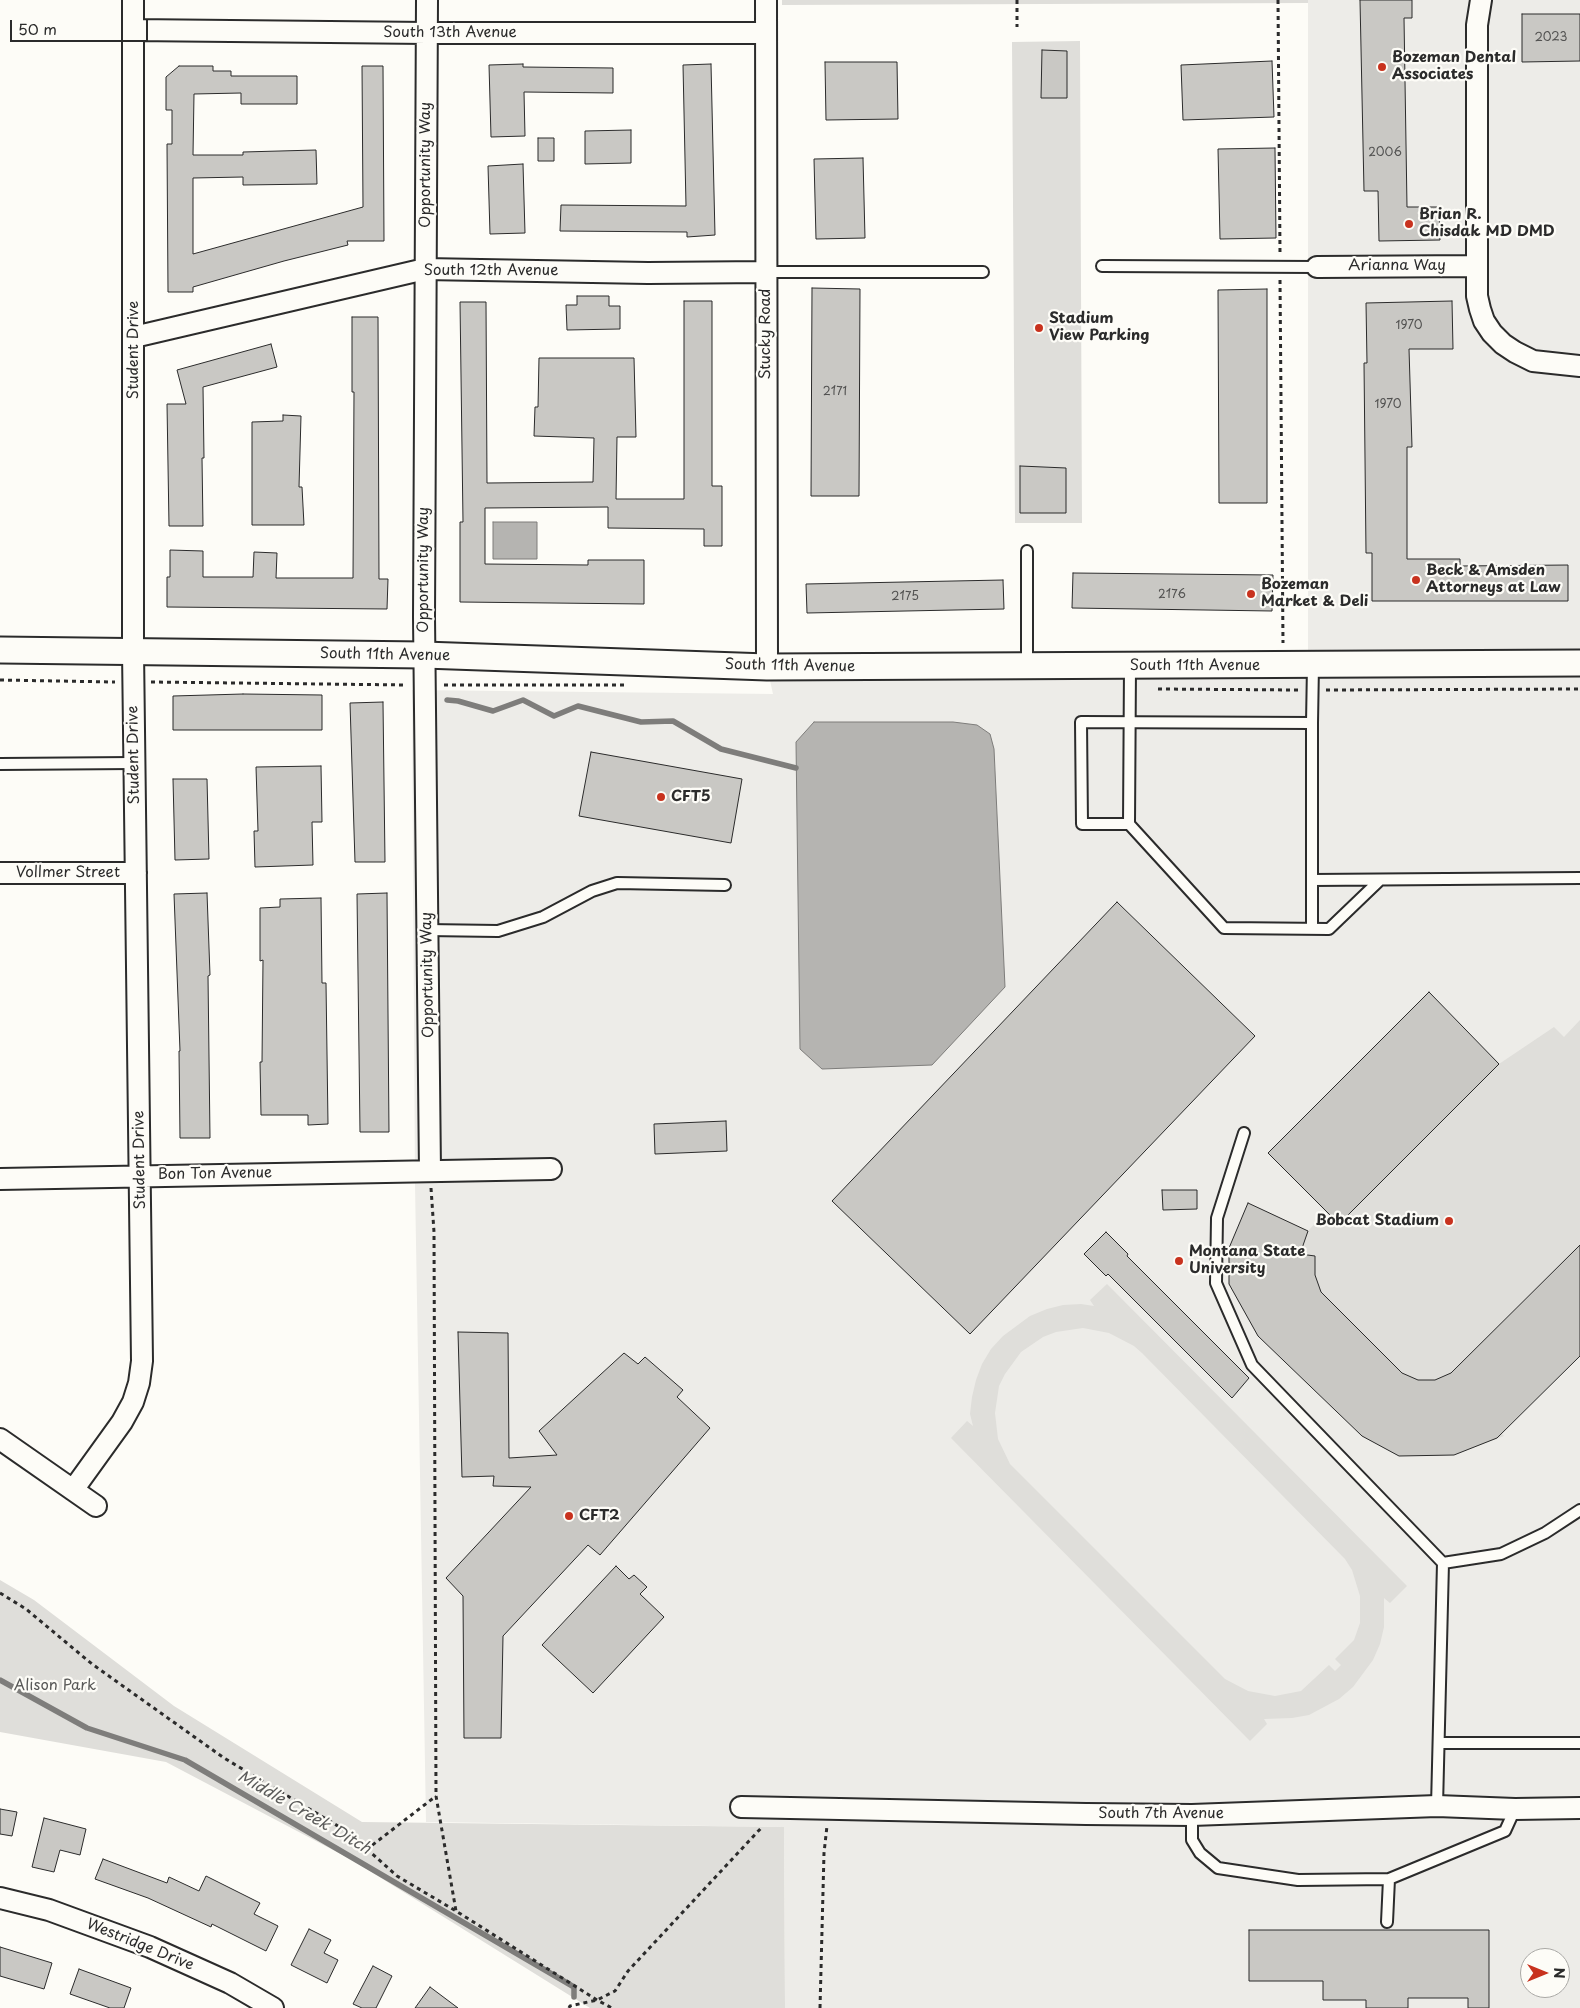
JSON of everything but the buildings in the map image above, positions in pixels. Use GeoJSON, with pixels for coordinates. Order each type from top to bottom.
{"type":"FeatureCollection","features":[{"type":"Feature","properties":{"kind":"street","name":"Student Drive"},"geometry":{"type":"LineString","coordinates":[[73,1490],[122,1422],[133,1402],[140,1384],[142,1361],[133,682],[133,0]]}},
{"type":"Feature","properties":{"kind":"street","name":"Opportunity Way"},"geometry":{"type":"LineString","coordinates":[[426,0],[424,685],[430,1170]]}},
{"type":"Feature","properties":{"kind":"street","name":"Stucky Road"},"geometry":{"type":"LineString","coordinates":[[766,0],[767,667]]}},
{"type":"Feature","properties":{"kind":"street"},"geometry":{"type":"LineString","coordinates":[[1481,0],[1477,25],[1477,296],[1480,309],[1484,321],[1503,344],[1533,361],[1580,366]]}},
{"type":"Feature","properties":{"kind":"street","name":"South 13th Avenue"},"geometry":{"type":"LineString","coordinates":[[133,30],[427,33],[766,33]]}},
{"type":"Feature","properties":{"kind":"street","name":"Arianna Way"},"geometry":{"type":"LineString","coordinates":[[1317,266],[1477,266]]}},
{"type":"Feature","properties":{"kind":"street","name":"South 12th Avenue"},"geometry":{"type":"LineString","coordinates":[[134,337],[425,269],[648,273],[766,272]]}},
{"type":"Feature","properties":{"kind":"street","name":"South 11th Avenue"},"geometry":{"type":"LineString","coordinates":[[0,650],[424,656],[767,667],[1130,666],[1283,677],[1313,665],[1580,664]]}},
{"type":"Feature","properties":{"kind":"street","name":"Vollmer Street"},"geometry":{"type":"LineString","coordinates":[[0,873],[136,873]]}},
{"type":"Feature","properties":{"kind":"street","name":"Bon Ton Avenue"},"geometry":{"type":"LineString","coordinates":[[0,1178],[551,1169]]}},
{"type":"Feature","properties":{"kind":"street"},"geometry":{"type":"LineString","coordinates":[[0,1439],[96,1506]]}},
{"type":"Feature","properties":{"kind":"street","name":"South 7th Avenue"},"geometry":{"type":"LineString","coordinates":[[741,1807],[1086,1814],[1192,1814],[1437,1806],[1514,1809],[1580,1808]]}},
{"type":"Feature","properties":{"kind":"street","name":"Westridge Drive"},"geometry":{"type":"LineString","coordinates":[[0,1898],[49,1910],[150,1947],[230,1983],[264,2006]]}},
{"type":"Feature","properties":{"kind":"lane"},"geometry":{"type":"LineString","coordinates":[[1102,266],[1317,266]]}},
{"type":"Feature","properties":{"kind":"lane"},"geometry":{"type":"LineString","coordinates":[[766,272],[983,272]]}},
{"type":"Feature","properties":{"kind":"lane"},"geometry":{"type":"LineString","coordinates":[[1027,551],[1027,666]]}},
{"type":"Feature","properties":{"kind":"lane"},"geometry":{"type":"LineString","coordinates":[[1312,929],[1313,665]]}},
{"type":"Feature","properties":{"kind":"lane"},"geometry":{"type":"LineString","coordinates":[[1130,666],[1129,824],[1224,928],[1329,929],[1380,880]]}},
{"type":"Feature","properties":{"kind":"lane"},"geometry":{"type":"LineString","coordinates":[[1129,824],[1082,824],[1081,722],[1312,723]]}},
{"type":"Feature","properties":{"kind":"lane"},"geometry":{"type":"LineString","coordinates":[[0,764],[134,763]]}},
{"type":"Feature","properties":{"kind":"lane"},"geometry":{"type":"LineString","coordinates":[[1312,880],[1580,878]]}},
{"type":"Feature","properties":{"kind":"lane"},"geometry":{"type":"LineString","coordinates":[[427,930],[498,931],[543,916],[592,891],[617,883],[725,885]]}},
{"type":"Feature","properties":{"kind":"lane"},"geometry":{"type":"LineString","coordinates":[[1244,1133],[1217,1218],[1216,1283],[1252,1365],[1443,1563],[1437,1806]]}},
{"type":"Feature","properties":{"kind":"lane"},"geometry":{"type":"LineString","coordinates":[[1443,1563],[1501,1554],[1545,1533],[1580,1510]]}},
{"type":"Feature","properties":{"kind":"lane"},"geometry":{"type":"LineString","coordinates":[[1440,1743],[1580,1743]]}},
{"type":"Feature","properties":{"kind":"lane"},"geometry":{"type":"LineString","coordinates":[[1192,1814],[1192,1840],[1200,1853],[1218,1868],[1298,1880],[1389,1879],[1505,1831],[1514,1809]]}},
{"type":"Feature","properties":{"kind":"lane"},"geometry":{"type":"LineString","coordinates":[[1388,1922],[1389,1879]]}},
{"type":"Feature","properties":{"kind":"path"},"geometry":{"type":"LineString","coordinates":[[1017,0],[1017,27]]}},
{"type":"Feature","properties":{"kind":"path"},"geometry":{"type":"LineString","coordinates":[[1278,0],[1283,677]]}},
{"type":"Feature","properties":{"kind":"path"},"geometry":{"type":"LineString","coordinates":[[0,680],[424,685]]}},
{"type":"Feature","properties":{"kind":"path"},"geometry":{"type":"LineString","coordinates":[[430,1170],[434,1242],[436,1796],[456,1911]]}},
{"type":"Feature","properties":{"kind":"path"},"geometry":{"type":"LineString","coordinates":[[0,1593],[26,1609],[92,1664],[224,1758],[348,1832],[397,1876],[612,2008]]}},
{"type":"Feature","properties":{"kind":"path"},"geometry":{"type":"LineString","coordinates":[[366,1850],[436,1796]]}},
{"type":"Feature","properties":{"kind":"path"},"geometry":{"type":"LineString","coordinates":[[569,2008],[570,2006],[597,2000],[615,1991],[628,1971],[780,1808]]}},
{"type":"Feature","properties":{"kind":"path"},"geometry":{"type":"LineString","coordinates":[[820,2008],[824,1853],[829,1809]]}},
{"type":"Feature","properties":{"kind":"shaded area"},"geometry":{"type":"Polygon","coordinates":[[[1308,0],[1580,0],[1580,652],[1308,653],[1308,0]]]}},
{"type":"Feature","properties":{"kind":"shaded area"},"geometry":{"type":"Polygon","coordinates":[[[493,522],[537,522],[537,559],[493,559],[493,522]]]}},
{"type":"Feature","properties":{"kind":"shaded area","name":"Montana State University"},"geometry":{"type":"Polygon","coordinates":[[[767,667],[1580,668],[1580,2008],[785,2008],[784,1827],[426,1822],[415,1185],[412,690],[773,694],[767,667]]]}},
{"type":"Feature","properties":{"kind":"shaded area"},"geometry":{"type":"Polygon","coordinates":[[[814,722],[953,722],[977,725],[990,734],[994,749],[1005,987],[932,1065],[822,1069],[800,1049],[796,742],[814,722]]]}},
{"type":"Feature","properties":{"kind":"green space"},"geometry":{"type":"Polygon","coordinates":[[[782,0],[1308,0],[1308,3],[782,5],[782,0]]]}},
{"type":"Feature","properties":{"kind":"green space"},"geometry":{"type":"Polygon","coordinates":[[[1080,41],[1082,523],[1015,523],[1012,42],[1080,41]]]}},
{"type":"Feature","properties":{"kind":"green space","name":"Bobcat Stadium"},"geometry":{"type":"Polygon","coordinates":[[[1429,992],[1499,1064],[1554,1027],[1564,1037],[1580,1020],[1580,1356],[1515,1420],[1477,1381],[1464,1394],[1504,1436],[1454,1455],[1399,1456],[1362,1436],[1258,1336],[1229,1284],[1229,1248],[1248,1203],[1308,1231],[1326,1212],[1268,1153],[1429,992]]]}},
{"type":"Feature","properties":{"kind":"green space"},"geometry":{"type":"Polygon","coordinates":[[[1107,1284],[1407,1586],[1390,1603],[1384,1598],[1384,1627],[1380,1644],[1373,1660],[1353,1687],[1339,1699],[1309,1715],[1264,1719],[1267,1724],[1250,1741],[951,1438],[967,1421],[973,1426],[970,1414],[976,1380],[982,1364],[991,1349],[1003,1336],[1030,1316],[1063,1305],[1081,1304],[1094,1306],[1090,1300],[1107,1284]],[[1083,1328],[1056,1332],[1043,1337],[1021,1352],[999,1386],[995,1413],[998,1439],[1010,1464],[1225,1679],[1248,1691],[1275,1696],[1301,1691],[1329,1665],[1335,1671],[1341,1665],[1335,1659],[1354,1640],[1360,1623],[1360,1596],[1352,1570],[1345,1559],[1142,1353],[1134,1346],[1109,1333],[1083,1328]]]}},
{"type":"Feature","properties":{"kind":"green space","name":"Alison Park"},"geometry":{"type":"Polygon","coordinates":[[[0,1580],[34,1600],[174,1706],[362,1822],[784,1827],[785,2008],[590,2008],[352,1860],[166,1762],[0,1732],[0,1580]]]}},
{"type":"Feature","properties":{"kind":"waterway"},"geometry":{"type":"LineString","coordinates":[[447,700],[458,701],[493,711],[523,700],[554,716],[578,706],[641,722],[673,721],[721,749],[796,768]]}},
{"type":"Feature","properties":{"kind":"waterway","name":"Middle Creek Ditch"},"geometry":{"type":"LineString","coordinates":[[0,1680],[87,1728],[185,1760],[574,1987],[574,1997]]}},
{"type":"Feature","properties":{"kind":"place","name":"Bozeman Dental Associates"},"geometry":{"type":"Point","coordinates":[1382,67]}},
{"type":"Feature","properties":{"kind":"place","name":"Brian R. Chisdak MD DMD"},"geometry":{"type":"Point","coordinates":[1409,224]}},
{"type":"Feature","properties":{"kind":"place","name":"Stadium View Parking"},"geometry":{"type":"Point","coordinates":[1039,328]}},
{"type":"Feature","properties":{"kind":"place","name":"Beck & Amsden Attorneys at Law"},"geometry":{"type":"Point","coordinates":[1416,580]}},
{"type":"Feature","properties":{"kind":"place","name":"Bozeman Market & Deli"},"geometry":{"type":"Point","coordinates":[1251,594]}},
{"type":"Feature","properties":{"kind":"place","name":"CFT5"},"geometry":{"type":"Point","coordinates":[661,797]}},
{"type":"Feature","properties":{"kind":"place","name":"Bobcat Stadium"},"geometry":{"type":"Point","coordinates":[1449,1221]}},
{"type":"Feature","properties":{"kind":"place","name":"Montana State University"},"geometry":{"type":"Point","coordinates":[1179,1261]}},
{"type":"Feature","properties":{"kind":"place","name":"CFT2"},"geometry":{"type":"Point","coordinates":[569,1516]}}]}
